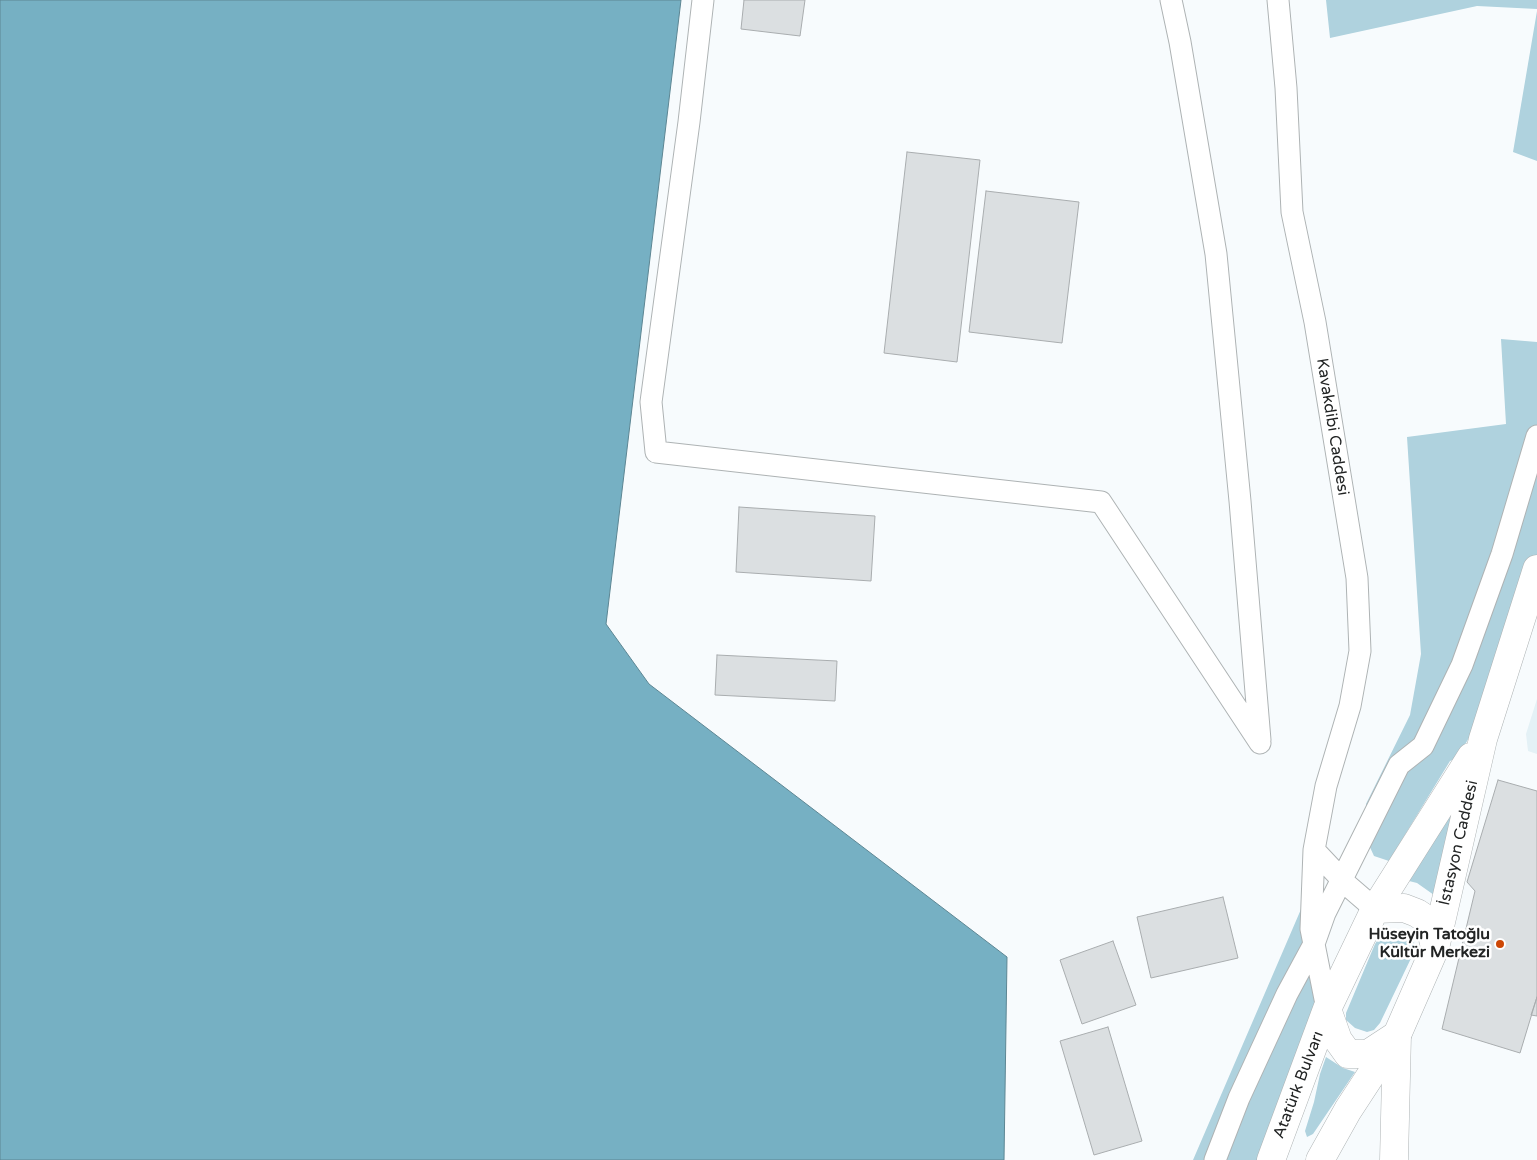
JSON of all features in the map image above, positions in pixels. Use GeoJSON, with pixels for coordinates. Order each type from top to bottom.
{"type":"FeatureCollection","features":[{"type":"Feature","properties":{"kind":"main road","name":"İstasyon Caddesi"},"geometry":{"type":"LineString","coordinates":[[1435,948],[1483,739],[1537,569]]}},
{"type":"Feature","properties":{"kind":"main road","name":"İstasyon Caddesi"},"geometry":{"type":"LineString","coordinates":[[1375,909],[1483,739]]}},
{"type":"Feature","properties":{"kind":"main road"},"geometry":{"type":"LineString","coordinates":[[1320,1160],[1348,1110],[1397,1035],[1435,948],[1429,922],[1417,913],[1404,908],[1375,909]]}},
{"type":"Feature","properties":{"kind":"main road","name":"Atatürk Bulvarı"},"geometry":{"type":"LineString","coordinates":[[1271,1160],[1328,1009],[1375,909]]}},
{"type":"Feature","properties":{"kind":"main road","name":"Atatürk Bulvarı"},"geometry":{"type":"LineString","coordinates":[[1328,1009],[1338,1040],[1348,1054],[1368,1054],[1397,1035]]}},
{"type":"Feature","properties":{"kind":"main road"},"geometry":{"type":"LineString","coordinates":[[1394,1160],[1397,1035]]}},
{"type":"Feature","properties":{"kind":"street"},"geometry":{"type":"LineString","coordinates":[[703,0],[688,131],[651,402],[656,452],[1101,502],[1260,743],[1239,491],[1216,254],[1180,42],[1171,0]]}},
{"type":"Feature","properties":{"kind":"street","name":"Kavakdibi Caddesi"},"geometry":{"type":"LineString","coordinates":[[1278,0],[1286,88],[1292,212],[1315,322],[1356,578],[1360,650],[1350,706],[1326,786],[1314,850],[1310,952],[1328,1009]]}},
{"type":"Feature","properties":{"kind":"street"},"geometry":{"type":"LineString","coordinates":[[1227,1160],[1325,913],[1399,765],[1423,746],[1462,665],[1502,554],[1537,436]]}},
{"type":"Feature","properties":{"kind":"street"},"geometry":{"type":"LineString","coordinates":[[1314,850],[1342,880],[1375,909]]}},
{"type":"Feature","properties":{"kind":"street"},"geometry":{"type":"LineString","coordinates":[[1215,1160],[1239,1098],[1310,952]]}},
{"type":"Feature","properties":{"kind":"shaded area"},"geometry":{"type":"Polygon","coordinates":[[[0,0],[681,0],[606,624],[649,684],[1007,957],[1004,1160],[0,1160],[0,0]]]}},
{"type":"Feature","properties":{"kind":"shaded area"},"geometry":{"type":"Polygon","coordinates":[[[1326,0],[1537,0],[1537,9],[1477,6],[1330,38],[1326,0]]]}},
{"type":"Feature","properties":{"kind":"shaded area"},"geometry":{"type":"Polygon","coordinates":[[[1537,11],[1537,161],[1513,152],[1537,11]]]}},
{"type":"Feature","properties":{"kind":"shaded area"},"geometry":{"type":"Polygon","coordinates":[[[1501,339],[1537,342],[1537,572],[1483,714],[1457,758],[1450,761],[1389,861],[1374,856],[1368,843],[1366,804],[1410,715],[1421,654],[1407,437],[1506,424],[1501,339]]]}},
{"type":"Feature","properties":{"kind":"shaded area"},"geometry":{"type":"Polygon","coordinates":[[[1537,699],[1537,754],[1528,751],[1526,734],[1537,699]]]}},
{"type":"Feature","properties":{"kind":"shaded area"},"geometry":{"type":"Polygon","coordinates":[[[1453,814],[1434,895],[1417,883],[1405,880],[1447,818],[1453,814]]]}},
{"type":"Feature","properties":{"kind":"shaded area"},"geometry":{"type":"Polygon","coordinates":[[[1311,886],[1320,1048],[1277,1160],[1193,1160],[1311,886]]]}},
{"type":"Feature","properties":{"kind":"shaded area"},"geometry":{"type":"Polygon","coordinates":[[[1389,929],[1401,931],[1410,936],[1414,942],[1415,950],[1380,1023],[1374,1030],[1367,1032],[1355,1028],[1346,1020],[1346,1013],[1375,944],[1382,933],[1389,929]]]}},
{"type":"Feature","properties":{"kind":"shaded area"},"geometry":{"type":"Polygon","coordinates":[[[1326,1057],[1343,1068],[1355,1072],[1313,1134],[1307,1137],[1305,1131],[1326,1057]]]}},
{"type":"Feature","properties":{"kind":"building"},"geometry":{"type":"Polygon","coordinates":[[[744,0],[805,0],[800,36],[741,29],[744,0]]]}},
{"type":"Feature","properties":{"kind":"building"},"geometry":{"type":"Polygon","coordinates":[[[907,152],[980,160],[957,362],[884,353],[907,152]]]}},
{"type":"Feature","properties":{"kind":"building"},"geometry":{"type":"Polygon","coordinates":[[[986,191],[1079,202],[1062,343],[969,332],[986,191]]]}},
{"type":"Feature","properties":{"kind":"building"},"geometry":{"type":"Polygon","coordinates":[[[739,507],[875,516],[871,581],[736,572],[739,507]]]}},
{"type":"Feature","properties":{"kind":"building"},"geometry":{"type":"Polygon","coordinates":[[[717,655],[837,661],[835,701],[715,695],[717,655]]]}},
{"type":"Feature","properties":{"kind":"building","name":"Hüseyin Tatoğlu Kültür Merkezi"},"geometry":{"type":"Polygon","coordinates":[[[1498,780],[1537,791],[1537,997],[1520,1053],[1442,1029],[1475,891],[1467,882],[1498,780]]]}},
{"type":"Feature","properties":{"kind":"building"},"geometry":{"type":"Polygon","coordinates":[[[1223,897],[1238,958],[1151,978],[1137,917],[1223,897]]]}},
{"type":"Feature","properties":{"kind":"building"},"geometry":{"type":"Polygon","coordinates":[[[1113,941],[1136,1005],[1082,1024],[1060,960],[1113,941]]]}},
{"type":"Feature","properties":{"kind":"building"},"geometry":{"type":"Polygon","coordinates":[[[1537,997],[1537,1016],[1531,1015],[1537,997]]]}},
{"type":"Feature","properties":{"kind":"building"},"geometry":{"type":"Polygon","coordinates":[[[1108,1027],[1142,1141],[1094,1155],[1060,1041],[1108,1027]]]}},
{"type":"Feature","properties":{"kind":"place","name":"Hüseyin Tatoğlu Kültür Merkezi"},"geometry":{"type":"Point","coordinates":[1500,944]}}]}
